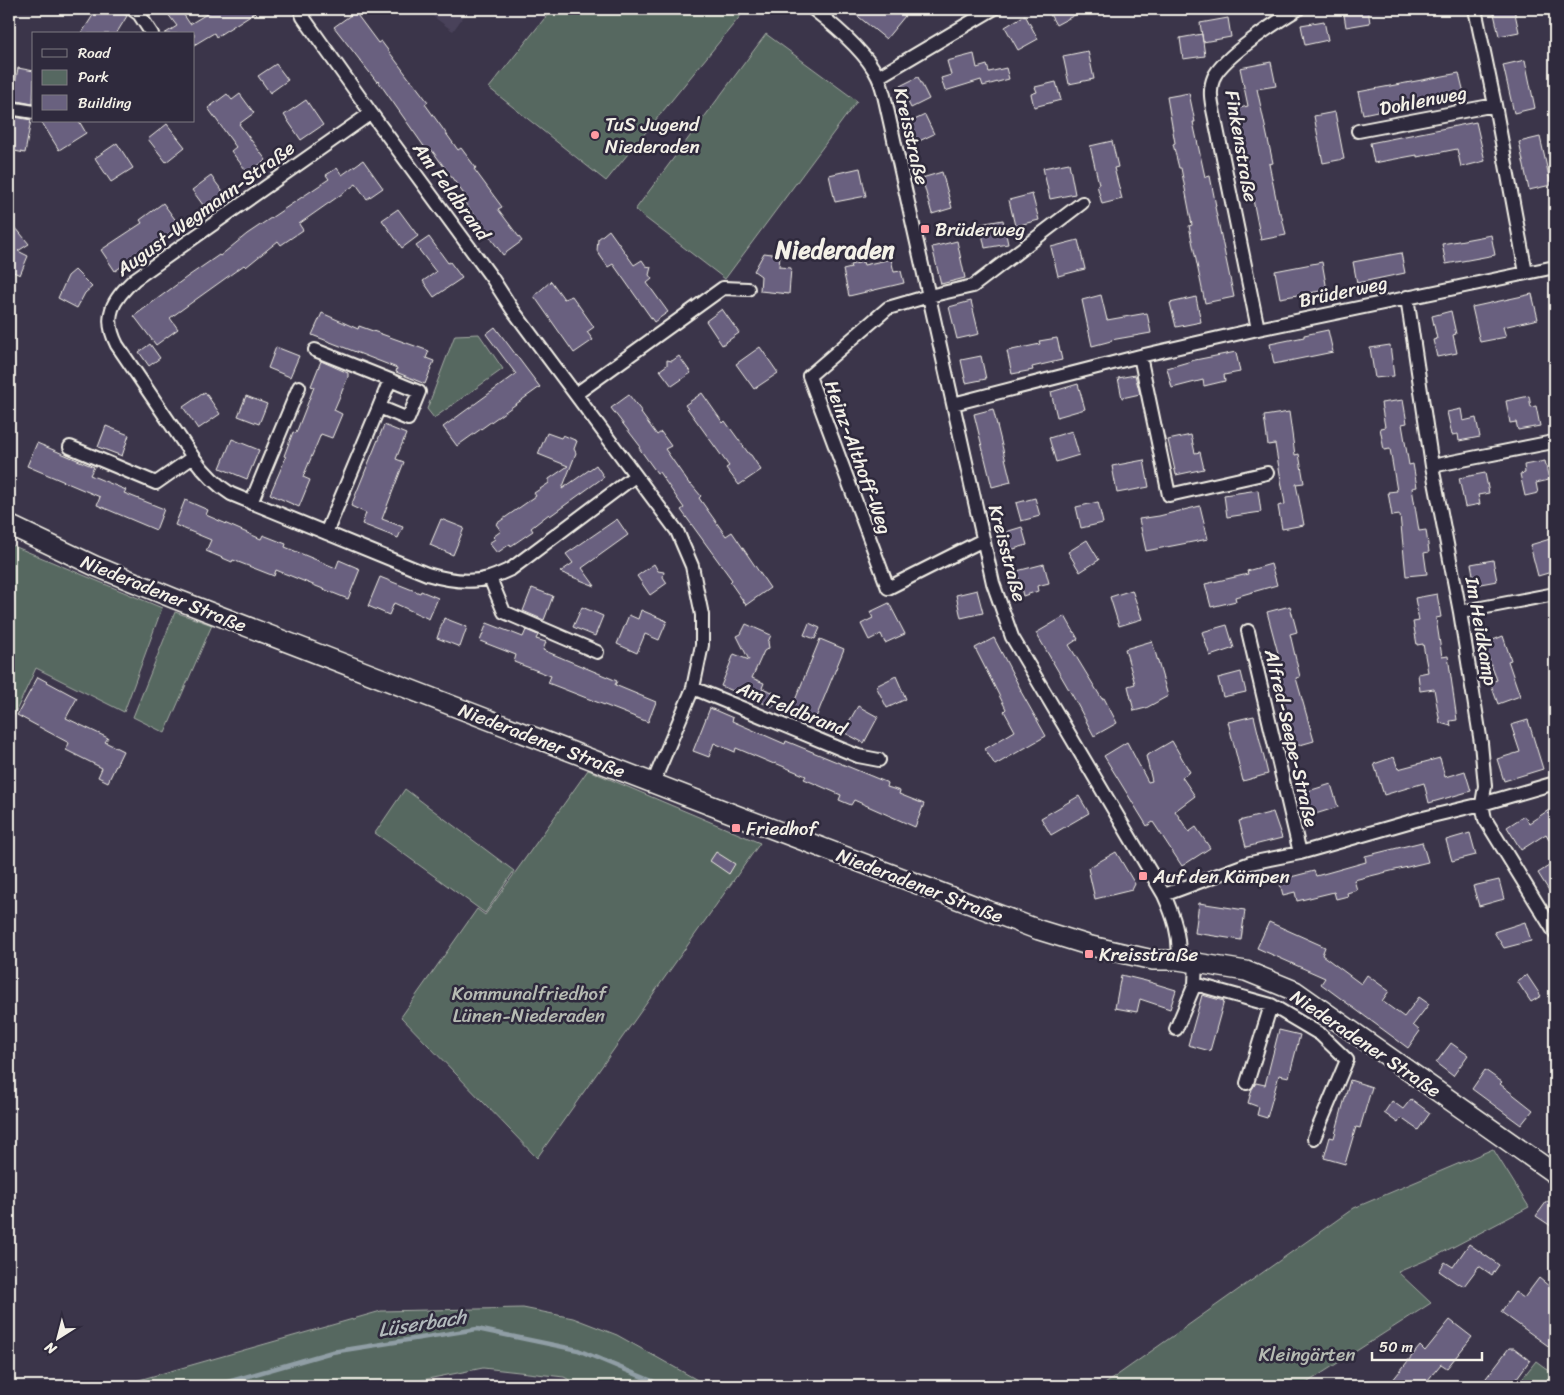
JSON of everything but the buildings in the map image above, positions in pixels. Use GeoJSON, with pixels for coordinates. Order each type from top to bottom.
{"type":"FeatureCollection","features":[{"type":"Feature","properties":{"kind":"street"},"geometry":{"type":"LineString","coordinates":[[132,9],[139,14],[151,32]]}},
{"type":"Feature","properties":{"kind":"street","name":"Am Feldbrand"},"geometry":{"type":"LineString","coordinates":[[300,9],[303,17],[492,278],[512,309],[677,531],[692,566],[702,615],[702,645],[693,688],[653,783]]}},
{"type":"Feature","properties":{"kind":"street","name":"Kreisstraße"},"geometry":{"type":"LineString","coordinates":[[813,9],[844,35],[862,54],[878,77],[886,104],[993,583],[1012,637],[1164,895],[1171,910],[1179,943],[1195,984]]}},
{"type":"Feature","properties":{"kind":"street"},"geometry":{"type":"LineString","coordinates":[[878,77],[993,9]]}},
{"type":"Feature","properties":{"kind":"street","name":"Finkenstraße"},"geometry":{"type":"LineString","coordinates":[[1258,329],[1213,112],[1211,89],[1217,71],[1246,44],[1298,9]]}},
{"type":"Feature","properties":{"kind":"street"},"geometry":{"type":"LineString","coordinates":[[1475,9],[1526,273]]}},
{"type":"Feature","properties":{"kind":"street","name":"Dohlenweg"},"geometry":{"type":"LineString","coordinates":[[1358,131],[1495,105]]}},
{"type":"Feature","properties":{"kind":"street"},"geometry":{"type":"LineString","coordinates":[[9,108],[32,112]]}},
{"type":"Feature","properties":{"kind":"street","name":"August-Wegmann-Straße"},"geometry":{"type":"LineString","coordinates":[[371,113],[135,278],[116,300],[110,312],[112,335],[193,457],[217,485],[231,494],[434,576],[448,580],[470,581],[490,578],[511,569],[636,476]]}},
{"type":"Feature","properties":{"kind":"street"},"geometry":{"type":"LineString","coordinates":[[929,296],[973,286],[1082,203]]}},
{"type":"Feature","properties":{"kind":"street","name":"Brüderweg"},"geometry":{"type":"LineString","coordinates":[[953,404],[1140,356],[1258,329],[1555,267]]}},
{"type":"Feature","properties":{"kind":"street"},"geometry":{"type":"LineString","coordinates":[[576,394],[723,288],[748,289]]}},
{"type":"Feature","properties":{"kind":"street","name":"Heinz-Althoff-Weg"},"geometry":{"type":"LineString","coordinates":[[929,296],[888,308],[809,376],[888,588],[984,540]]}},
{"type":"Feature","properties":{"kind":"street","name":"Im Heidkamp"},"geometry":{"type":"LineString","coordinates":[[1407,297],[1432,466],[1460,612],[1481,743],[1485,786],[1482,804]]}},
{"type":"Feature","properties":{"kind":"street"},"geometry":{"type":"LineString","coordinates":[[315,350],[419,392],[408,419],[379,407]]}},
{"type":"Feature","properties":{"kind":"street"},"geometry":{"type":"LineString","coordinates":[[1140,356],[1169,495],[1267,473]]}},
{"type":"Feature","properties":{"kind":"street"},"geometry":{"type":"LineString","coordinates":[[326,533],[390,380]]}},
{"type":"Feature","properties":{"kind":"street"},"geometry":{"type":"LineString","coordinates":[[252,503],[299,387]]}},
{"type":"Feature","properties":{"kind":"street"},"geometry":{"type":"LineString","coordinates":[[1432,466],[1553,442]]}},
{"type":"Feature","properties":{"kind":"street"},"geometry":{"type":"LineString","coordinates":[[70,447],[156,482],[193,457]]}},
{"type":"Feature","properties":{"kind":"street","name":"Niederadener Straße"},"geometry":{"type":"LineString","coordinates":[[9,525],[94,566],[173,598],[1039,930],[1092,946],[1153,960],[1187,961],[1246,971],[1295,991],[1555,1174]]}},
{"type":"Feature","properties":{"kind":"street"},"geometry":{"type":"LineString","coordinates":[[490,578],[504,612],[597,652]]}},
{"type":"Feature","properties":{"kind":"street"},"geometry":{"type":"LineString","coordinates":[[1460,612],[1555,594]]}},
{"type":"Feature","properties":{"kind":"street","name":"Alfred-Seepe-Straße"},"geometry":{"type":"LineString","coordinates":[[1248,631],[1300,853]]}},
{"type":"Feature","properties":{"kind":"street","name":"Am Feldbrand"},"geometry":{"type":"LineString","coordinates":[[693,688],[858,756],[879,760]]}},
{"type":"Feature","properties":{"kind":"street"},"geometry":{"type":"LineString","coordinates":[[1164,895],[1250,863],[1300,853],[1419,819],[1555,784]]}},
{"type":"Feature","properties":{"kind":"street"},"geometry":{"type":"LineString","coordinates":[[1482,804],[1485,820],[1555,933]]}},
{"type":"Feature","properties":{"kind":"street"},"geometry":{"type":"LineString","coordinates":[[1176,1029],[1195,984],[1271,1005],[1320,1034],[1347,1060],[1314,1138]]}},
{"type":"Feature","properties":{"kind":"street"},"geometry":{"type":"LineString","coordinates":[[1247,1082],[1271,1005]]}},
{"type":"Feature","properties":{"kind":"shaded area"},"geometry":{"type":"Polygon","coordinates":[[[423,9],[469,9],[453,31],[423,9]]]}},
{"type":"Feature","properties":{"kind":"green space","name":"TuS Jugend Niederaden"},"geometry":{"type":"Polygon","coordinates":[[[552,9],[746,9],[606,181],[489,88],[552,9]]]}},
{"type":"Feature","properties":{"kind":"green space"},"geometry":{"type":"Polygon","coordinates":[[[766,34],[857,101],[725,279],[635,210],[766,34]]]}},
{"type":"Feature","properties":{"kind":"green space"},"geometry":{"type":"Polygon","coordinates":[[[479,334],[503,369],[434,418],[427,409],[455,335],[479,334]]]}},
{"type":"Feature","properties":{"kind":"green space"},"geometry":{"type":"Polygon","coordinates":[[[9,544],[162,608],[124,712],[36,668],[9,726],[9,544]]]}},
{"type":"Feature","properties":{"kind":"green space"},"geometry":{"type":"Polygon","coordinates":[[[175,612],[212,625],[165,733],[133,717],[175,612]]]}},
{"type":"Feature","properties":{"kind":"green space","name":"Kommunalfriedhof Lünen-Niederaden"},"geometry":{"type":"Polygon","coordinates":[[[588,770],[760,843],[537,1158],[401,1017],[477,909],[485,915],[588,770]]]}},
{"type":"Feature","properties":{"kind":"green space"},"geometry":{"type":"Polygon","coordinates":[[[405,789],[514,871],[485,913],[375,833],[405,789]]]}},
{"type":"Feature","properties":{"kind":"green space","name":"Kleingärten"},"geometry":{"type":"Polygon","coordinates":[[[1493,1149],[1529,1207],[1436,1256],[1398,1272],[1431,1303],[1302,1386],[1102,1386],[1354,1208],[1493,1149]]]}},
{"type":"Feature","properties":{"kind":"green space"},"geometry":{"type":"Polygon","coordinates":[[[523,1308],[573,1318],[617,1335],[708,1386],[581,1386],[564,1377],[483,1368],[392,1386],[118,1386],[381,1311],[523,1308]]]}},
{"type":"Feature","properties":{"kind":"green space"},"geometry":{"type":"Polygon","coordinates":[[[1536,1361],[1555,1375],[1555,1386],[1516,1386],[1536,1361]]]}},
{"type":"Feature","properties":{"kind":"waterway","name":"Lüserbach"},"geometry":{"type":"LineString","coordinates":[[214,1386],[332,1352],[477,1329],[578,1350],[660,1386]]}},
{"type":"Feature","properties":{"kind":"place","name":"TuS Jugend Niederaden"},"geometry":{"type":"Point","coordinates":[595,135]}},
{"type":"Feature","properties":{"kind":"place","name":"Brüderweg"},"geometry":{"type":"Point","coordinates":[925,229]}},
{"type":"Feature","properties":{"kind":"place","name":"Friedhof"},"geometry":{"type":"Point","coordinates":[736,828]}},
{"type":"Feature","properties":{"kind":"place","name":"Auf den Kämpen"},"geometry":{"type":"Point","coordinates":[1143,876]}},
{"type":"Feature","properties":{"kind":"place","name":"Kreisstraße"},"geometry":{"type":"Point","coordinates":[1089,954]}},
{"type":"Feature","properties":{"kind":"district","name":"Niederaden"},"geometry":{"type":"Point","coordinates":[835,250]}}]}
